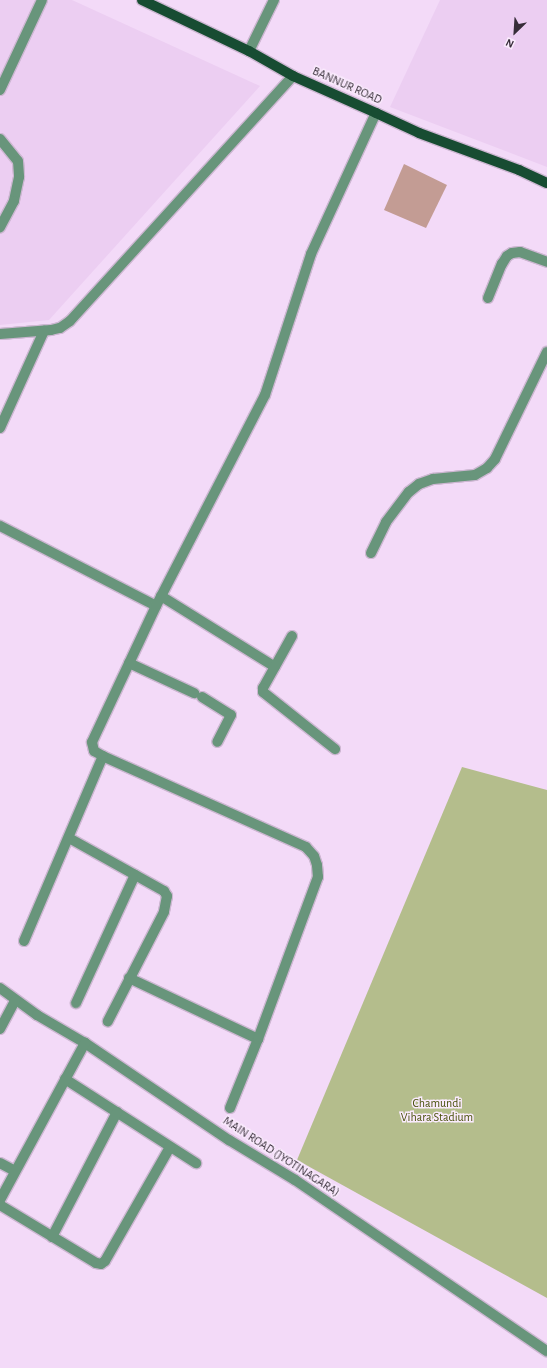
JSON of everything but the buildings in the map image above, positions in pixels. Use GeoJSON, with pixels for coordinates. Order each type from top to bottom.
{"type":"FeatureCollection","features":[{"type":"Feature","properties":{"kind":"main road","name":"BANNUR ROAD"},"geometry":{"type":"LineString","coordinates":[[142,0],[248,51],[293,76],[418,132],[519,170],[547,183]]}},
{"type":"Feature","properties":{"kind":"street"},"geometry":{"type":"LineString","coordinates":[[0,90],[42,0]]}},
{"type":"Feature","properties":{"kind":"street"},"geometry":{"type":"LineString","coordinates":[[248,51],[274,0]]}},
{"type":"Feature","properties":{"kind":"street"},"geometry":{"type":"LineString","coordinates":[[0,334],[44,331],[60,328],[70,321],[293,76]]}},
{"type":"Feature","properties":{"kind":"street"},"geometry":{"type":"LineString","coordinates":[[230,1108],[258,1039],[318,877],[317,865],[314,856],[306,847],[103,756],[94,751],[92,742],[161,596],[266,395],[311,254],[376,113]]}},
{"type":"Feature","properties":{"kind":"street"},"geometry":{"type":"LineString","coordinates":[[0,139],[18,161],[19,177],[14,201],[0,227]]}},
{"type":"Feature","properties":{"kind":"street"},"geometry":{"type":"LineString","coordinates":[[488,298],[502,264],[507,256],[512,253],[520,252],[547,262]]}},
{"type":"Feature","properties":{"kind":"street"},"geometry":{"type":"LineString","coordinates":[[0,428],[44,331]]}},
{"type":"Feature","properties":{"kind":"street"},"geometry":{"type":"LineString","coordinates":[[371,552],[386,522],[409,492],[419,484],[433,479],[475,475],[487,468],[495,459],[547,352]]}},
{"type":"Feature","properties":{"kind":"street"},"geometry":{"type":"LineString","coordinates":[[0,526],[156,606]]}},
{"type":"Feature","properties":{"kind":"street"},"geometry":{"type":"LineString","coordinates":[[161,596],[275,667]]}},
{"type":"Feature","properties":{"kind":"street"},"geometry":{"type":"LineString","coordinates":[[292,636],[263,688],[264,694],[335,749]]}},
{"type":"Feature","properties":{"kind":"street"},"geometry":{"type":"LineString","coordinates":[[129,663],[198,695],[231,715],[217,742]]}},
{"type":"Feature","properties":{"kind":"street"},"geometry":{"type":"LineString","coordinates":[[24,941],[103,756]]}},
{"type":"Feature","properties":{"kind":"street"},"geometry":{"type":"LineString","coordinates":[[69,838],[164,891],[167,896],[164,912],[108,1021]]}},
{"type":"Feature","properties":{"kind":"street"},"geometry":{"type":"LineString","coordinates":[[76,1003],[135,875]]}},
{"type":"Feature","properties":{"kind":"street"},"geometry":{"type":"LineString","coordinates":[[129,978],[258,1039]]}},
{"type":"Feature","properties":{"kind":"street","name":"MAIN ROAD (JYOTINAGARA)"},"geometry":{"type":"LineString","coordinates":[[0,988],[15,1001],[85,1043],[229,1140],[295,1180],[547,1351]]}},
{"type":"Feature","properties":{"kind":"street"},"geometry":{"type":"LineString","coordinates":[[0,1029],[15,1001]]}},
{"type":"Feature","properties":{"kind":"street"},"geometry":{"type":"LineString","coordinates":[[0,1200],[85,1043]]}},
{"type":"Feature","properties":{"kind":"street"},"geometry":{"type":"LineString","coordinates":[[65,1079],[196,1163]]}},
{"type":"Feature","properties":{"kind":"street"},"geometry":{"type":"LineString","coordinates":[[52,1237],[117,1112]]}},
{"type":"Feature","properties":{"kind":"street"},"geometry":{"type":"LineString","coordinates":[[0,1205],[96,1263],[101,1264],[170,1147]]}},
{"type":"Feature","properties":{"kind":"street"},"geometry":{"type":"LineString","coordinates":[[0,1163],[15,1171]]}},
{"type":"Feature","properties":{"kind":"shaded area"},"geometry":{"type":"Polygon","coordinates":[[[0,0],[72,0],[260,86],[49,320],[0,325],[0,0]]]}},
{"type":"Feature","properties":{"kind":"shaded area"},"geometry":{"type":"Polygon","coordinates":[[[440,0],[547,0],[547,167],[390,107],[440,0]]]}},
{"type":"Feature","properties":{"kind":"green space","name":"Chamundi Vihara Stadium"},"geometry":{"type":"Polygon","coordinates":[[[462,767],[547,790],[547,1298],[297,1160],[462,767]]]}}]}
